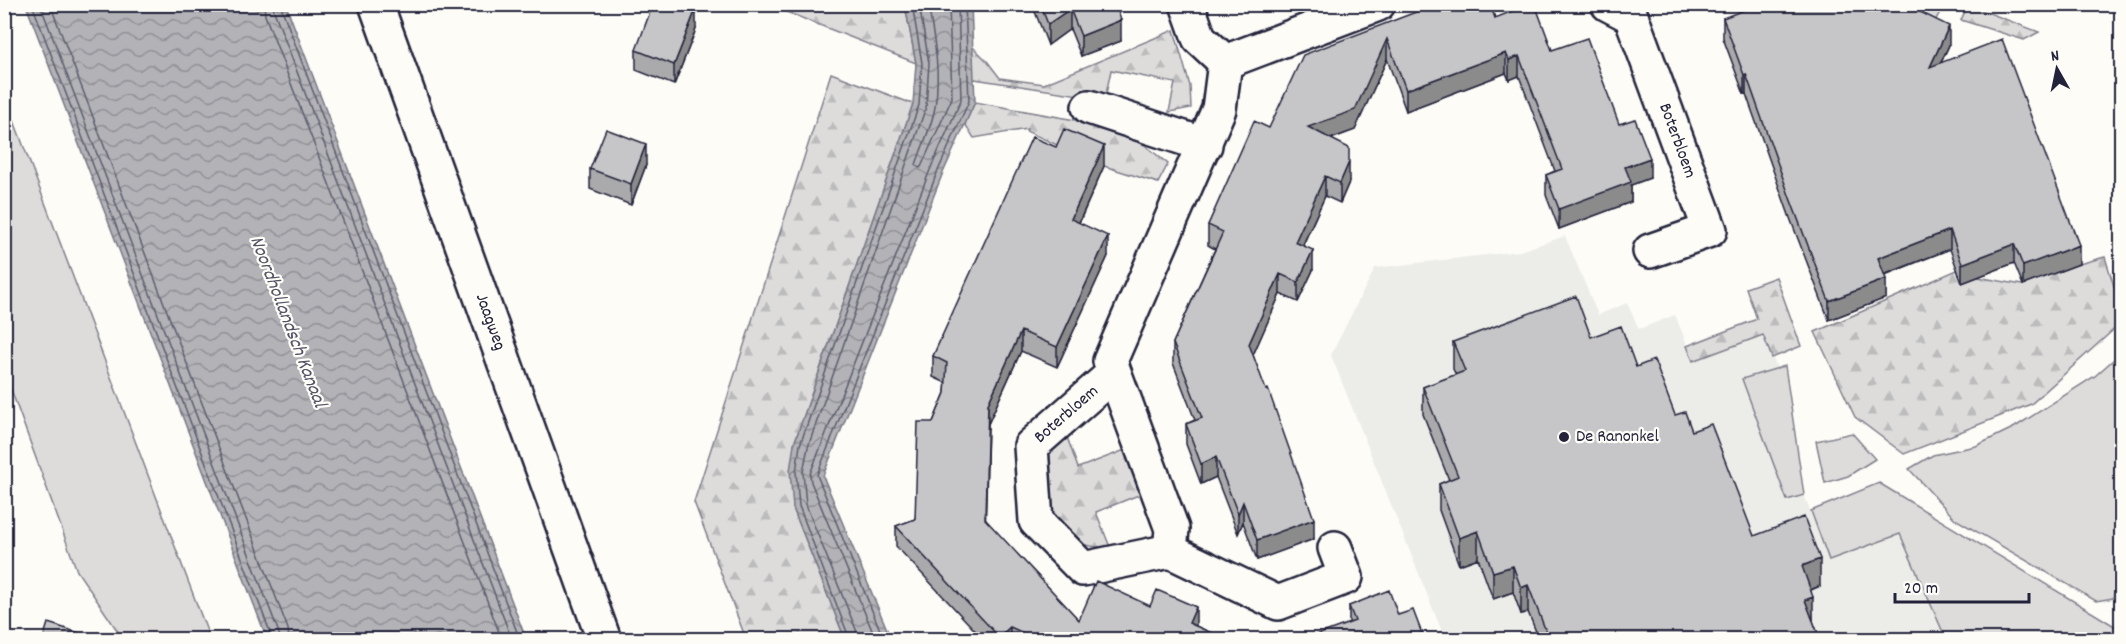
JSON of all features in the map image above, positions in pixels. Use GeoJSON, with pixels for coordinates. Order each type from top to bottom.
{"type":"FeatureCollection","features":[{"type":"Feature","properties":{"kind":"street","name":"Jaagweg"},"geometry":{"type":"LineString","coordinates":[[376,4],[604,639]]}},
{"type":"Feature","properties":{"kind":"street"},"geometry":{"type":"LineString","coordinates":[[1187,4],[1199,38],[1225,62],[1378,4]]}},
{"type":"Feature","properties":{"kind":"street","name":"Boterbloem"},"geometry":{"type":"LineString","coordinates":[[1630,8],[1710,230],[1650,251]]}},
{"type":"Feature","properties":{"kind":"street","name":"Boterbloem"},"geometry":{"type":"LineString","coordinates":[[1113,374],[1031,446],[1036,521],[1083,569],[1170,551],[1172,529],[1110,361],[1205,145],[1218,109],[1225,62]]}},
{"type":"Feature","properties":{"kind":"street"},"geometry":{"type":"LineString","coordinates":[[1089,107],[1205,145]]}},
{"type":"Feature","properties":{"kind":"street"},"geometry":{"type":"LineString","coordinates":[[1170,551],[1278,603],[1346,577],[1335,548]]}},
{"type":"Feature","properties":{"kind":"shaded area","name":"De Ranonkel"},"geometry":{"type":"Polygon","coordinates":[[[1565,236],[1598,315],[1627,303],[1639,329],[1675,315],[1693,360],[1763,335],[1777,368],[1743,379],[1787,500],[1804,495],[1829,559],[1900,533],[1946,639],[1445,639],[1331,355],[1375,268],[1520,251],[1565,236]]]}},
{"type":"Feature","properties":{"kind":"green space"},"geometry":{"type":"Polygon","coordinates":[[[787,5],[905,5],[916,63],[784,11],[787,5]]]}},
{"type":"Feature","properties":{"kind":"green space"},"geometry":{"type":"Polygon","coordinates":[[[1900,5],[1944,5],[1935,21],[1900,5]]]}},
{"type":"Feature","properties":{"kind":"green space"},"geometry":{"type":"Polygon","coordinates":[[[1968,5],[2039,32],[2024,40],[1961,20],[1968,5]]]}},
{"type":"Feature","properties":{"kind":"green space"},"geometry":{"type":"Polygon","coordinates":[[[1174,30],[1190,86],[1191,108],[1169,112],[1175,83],[1111,70],[1105,99],[916,70],[916,63],[974,48],[1000,78],[1044,84],[1174,30]]]}},
{"type":"Feature","properties":{"kind":"green space"},"geometry":{"type":"Polygon","coordinates":[[[831,73],[913,104],[794,444],[793,508],[845,639],[746,639],[694,502],[831,73]]]}},
{"type":"Feature","properties":{"kind":"green space"},"geometry":{"type":"Polygon","coordinates":[[[4,97],[210,639],[123,639],[77,571],[5,373],[4,97]]]}},
{"type":"Feature","properties":{"kind":"green space"},"geometry":{"type":"Polygon","coordinates":[[[975,102],[1125,129],[1168,164],[1158,183],[1104,166],[1026,131],[1027,129],[974,138],[965,124],[975,102]]]}},
{"type":"Feature","properties":{"kind":"green space"},"geometry":{"type":"Polygon","coordinates":[[[2105,257],[2121,309],[2121,323],[2031,404],[1904,454],[1855,417],[1815,332],[1957,270],[1978,277],[2022,285],[2105,257]]]}},
{"type":"Feature","properties":{"kind":"green space"},"geometry":{"type":"Polygon","coordinates":[[[1776,277],[1801,346],[1772,358],[1763,335],[1693,361],[1687,346],[1757,319],[1746,288],[1776,277]]]}},
{"type":"Feature","properties":{"kind":"green space"},"geometry":{"type":"Polygon","coordinates":[[[2121,353],[2121,572],[2113,598],[2096,601],[1955,519],[1909,469],[1933,455],[1976,446],[2015,427],[2095,376],[2121,353]]]}},
{"type":"Feature","properties":{"kind":"green space"},"geometry":{"type":"Polygon","coordinates":[[[1785,366],[1804,495],[1787,500],[1742,379],[1785,366]]]}},
{"type":"Feature","properties":{"kind":"green space"},"geometry":{"type":"Polygon","coordinates":[[[1852,433],[1875,459],[1848,476],[1825,483],[1816,441],[1852,433]]]}},
{"type":"Feature","properties":{"kind":"green space"},"geometry":{"type":"Polygon","coordinates":[[[1067,437],[1078,468],[1125,450],[1141,494],[1096,512],[1110,547],[1087,546],[1074,541],[1066,535],[1055,516],[1048,493],[1047,458],[1053,439],[1067,437]]]}},
{"type":"Feature","properties":{"kind":"green space"},"geometry":{"type":"Polygon","coordinates":[[[1879,483],[2121,630],[2121,639],[1946,639],[1900,534],[1829,560],[1811,511],[1879,483]]]}},
{"type":"Feature","properties":{"kind":"water","name":"Noordhollandsch Kanaal"},"geometry":{"type":"Polygon","coordinates":[[[26,5],[286,5],[526,639],[267,639],[26,5]]]}},
{"type":"Feature","properties":{"kind":"water"},"geometry":{"type":"Polygon","coordinates":[[[905,5],[971,5],[975,102],[942,175],[823,476],[891,639],[845,639],[793,508],[790,471],[794,444],[913,104],[916,63],[905,5]]]}},
{"type":"Feature","properties":{"kind":"building"},"geometry":{"type":"Polygon","coordinates":[[[653,4],[685,4],[696,9],[674,65],[636,50],[653,4]]]}},
{"type":"Feature","properties":{"kind":"building"},"geometry":{"type":"Polygon","coordinates":[[[1040,4],[1115,4],[1121,20],[1081,36],[1070,9],[1048,24],[1040,4]]]}},
{"type":"Feature","properties":{"kind":"building"},"geometry":{"type":"Polygon","coordinates":[[[1428,4],[1490,4],[1495,18],[1535,4],[1552,50],[1587,38],[1619,124],[1635,119],[1650,158],[1625,167],[1631,182],[1559,209],[1546,175],[1562,169],[1519,56],[1509,60],[1506,53],[1406,90],[1387,39],[1355,110],[1308,127],[1349,148],[1349,162],[1340,183],[1325,176],[1295,242],[1313,250],[1298,282],[1280,274],[1249,344],[1266,390],[1268,389],[1314,519],[1257,540],[1243,502],[1238,514],[1216,457],[1201,464],[1186,424],[1202,418],[1173,343],[1223,232],[1208,225],[1254,121],[1269,128],[1303,55],[1429,7],[1428,4]]]}},
{"type":"Feature","properties":{"kind":"building"},"geometry":{"type":"Polygon","coordinates":[[[1760,4],[1904,4],[1949,26],[1930,67],[2002,39],[2079,245],[2023,266],[2014,244],[1962,264],[1950,230],[1878,258],[1886,279],[1829,301],[1746,74],[1744,75],[1723,18],[1760,4]]]}},
{"type":"Feature","properties":{"kind":"building"},"geometry":{"type":"Polygon","coordinates":[[[606,129],[646,144],[631,184],[590,169],[606,129]]]}},
{"type":"Feature","properties":{"kind":"building"},"geometry":{"type":"Polygon","coordinates":[[[1064,129],[1104,146],[1071,219],[1108,236],[1057,347],[1021,331],[988,404],[985,519],[1079,620],[1096,581],[1150,606],[1157,590],[1196,607],[1189,623],[1225,639],[1037,639],[1010,627],[999,637],[896,526],[915,519],[918,422],[933,422],[945,393],[947,363],[933,356],[1032,137],[1056,147],[1064,129]]]}},
{"type":"Feature","properties":{"kind":"building"},"geometry":{"type":"Polygon","coordinates":[[[1576,296],[1591,337],[1621,326],[1636,367],[1654,360],[1675,415],[1685,412],[1692,431],[1711,424],[1754,536],[1804,517],[1820,559],[1802,566],[1813,597],[1805,600],[1820,639],[1549,639],[1528,585],[1521,588],[1513,566],[1493,572],[1478,531],[1459,538],[1439,484],[1458,476],[1423,387],[1465,371],[1453,342],[1576,296]]]}},
{"type":"Feature","properties":{"kind":"building"},"geometry":{"type":"Polygon","coordinates":[[[1389,590],[1398,615],[1413,610],[1424,639],[1306,639],[1355,621],[1349,606],[1389,590]]]}},
{"type":"Feature","properties":{"kind":"building"},"geometry":{"type":"Polygon","coordinates":[[[48,623],[98,639],[43,639],[48,623]]]}},
{"type":"Feature","properties":{"kind":"place","name":"De Ranonkel"},"geometry":{"type":"Point","coordinates":[1564,437]}}]}
